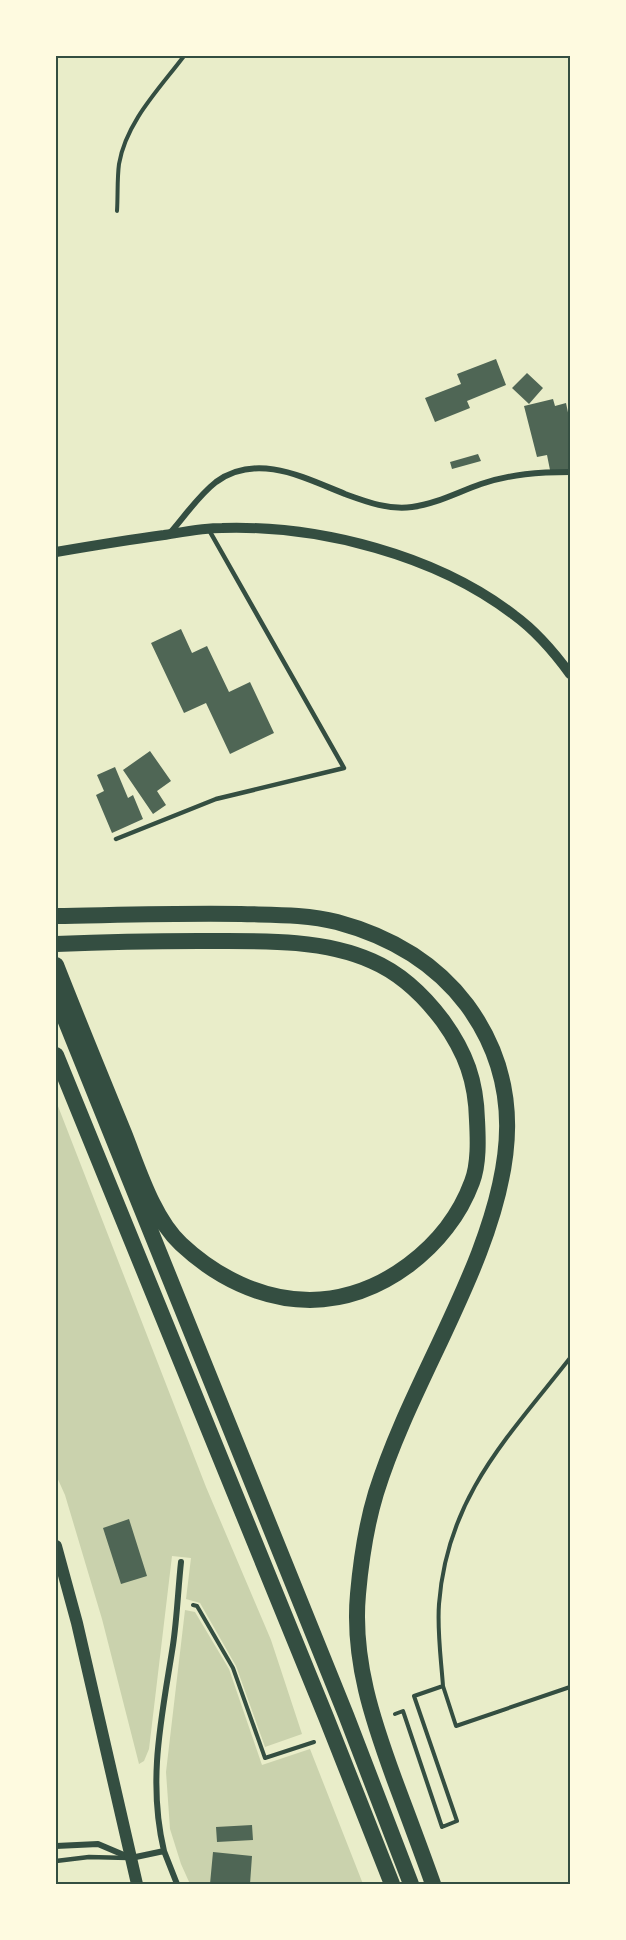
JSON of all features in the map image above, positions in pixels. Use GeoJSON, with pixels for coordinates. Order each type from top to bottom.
{"type":"FeatureCollection","features":[{"type":"Feature","properties":{"kind":"highway"},"geometry":{"type":"LineString","coordinates":[[56,916],[277,915],[334,921],[396,944],[435,970],[453,987],[481,1025],[493,1050],[502,1075],[507,1138],[504,1168],[494,1210],[462,1295],[416,1392],[376,1493],[367,1527],[358,1599],[358,1635],[367,1697],[433,1884]]}},
{"type":"Feature","properties":{"kind":"highway"},"geometry":{"type":"LineString","coordinates":[[56,944],[240,941],[294,943],[334,950],[373,961],[402,979],[434,1008],[455,1037],[471,1070],[477,1101],[478,1137],[474,1179],[457,1213],[435,1242],[402,1270],[374,1285],[342,1296],[309,1300],[278,1296],[242,1286],[208,1266],[178,1241],[153,1202],[56,965]]}},
{"type":"Feature","properties":{"kind":"highway"},"geometry":{"type":"LineString","coordinates":[[56,997],[346,1715],[411,1884]]}},
{"type":"Feature","properties":{"kind":"highway"},"geometry":{"type":"LineString","coordinates":[[56,1055],[309,1674],[392,1884]]}},
{"type":"Feature","properties":{"kind":"main road"},"geometry":{"type":"LineString","coordinates":[[56,1546],[72,1603],[137,1884]]}},
{"type":"Feature","properties":{"kind":"street"},"geometry":{"type":"LineString","coordinates":[[170,534],[208,490],[237,471],[260,468],[283,470],[367,502],[399,508],[428,503],[510,476],[541,472],[570,472]]}},
{"type":"Feature","properties":{"kind":"street"},"geometry":{"type":"LineString","coordinates":[[56,552],[209,529],[255,528],[347,541],[419,563],[463,582],[516,615],[540,638],[570,674]]}},
{"type":"Feature","properties":{"kind":"street"},"geometry":{"type":"LineString","coordinates":[[177,1884],[164,1851],[157,1817],[155,1779],[181,1562]]}},
{"type":"Feature","properties":{"kind":"street"},"geometry":{"type":"LineString","coordinates":[[56,1846],[98,1845],[131,1858],[164,1851]]}},
{"type":"Feature","properties":{"kind":"lane"},"geometry":{"type":"LineString","coordinates":[[116,839],[216,799],[344,768],[209,529]]}},
{"type":"Feature","properties":{"kind":"lane"},"geometry":{"type":"LineString","coordinates":[[56,1861],[89,1857],[131,1858]]}},
{"type":"Feature","properties":{"kind":"path"},"geometry":{"type":"LineString","coordinates":[[117,211],[119,164],[123,150],[142,111],[184,56]]}},
{"type":"Feature","properties":{"kind":"path"},"geometry":{"type":"LineString","coordinates":[[570,1358],[493,1456],[463,1506],[445,1565],[439,1603],[438,1631],[443,1686],[456,1726],[570,1687]]}},
{"type":"Feature","properties":{"kind":"path"},"geometry":{"type":"LineString","coordinates":[[177,1602],[197,1606],[233,1668],[265,1758]]}},
{"type":"Feature","properties":{"kind":"path"},"geometry":{"type":"LineString","coordinates":[[433,1689],[443,1686]]}},
{"type":"Feature","properties":{"kind":"green space"},"geometry":{"type":"Polygon","coordinates":[[[56,1101],[206,1487],[271,1640],[302,1734],[265,1747],[236,1666],[200,1603],[186,1599],[191,1558],[172,1556],[149,1749],[144,1761],[139,1764],[102,1619],[65,1495],[56,1475],[56,1101]]]}},
{"type":"Feature","properties":{"kind":"green space"},"geometry":{"type":"Polygon","coordinates":[[[185,1610],[195,1612],[229,1669],[262,1765],[310,1749],[363,1884],[190,1884],[170,1829],[166,1772],[185,1610]]]}},
{"type":"Feature","properties":{"kind":"building"},"geometry":{"type":"Polygon","coordinates":[[[496,359],[506,385],[467,401],[470,408],[435,422],[425,398],[461,384],[457,374],[496,359]]]}},
{"type":"Feature","properties":{"kind":"building"},"geometry":{"type":"Polygon","coordinates":[[[527,373],[543,388],[529,404],[512,388],[527,373]]]}},
{"type":"Feature","properties":{"kind":"building"},"geometry":{"type":"Polygon","coordinates":[[[553,399],[555,406],[566,403],[570,422],[570,470],[550,470],[547,455],[537,457],[524,406],[553,399]]]}},
{"type":"Feature","properties":{"kind":"building"},"geometry":{"type":"Polygon","coordinates":[[[478,454],[481,461],[452,469],[450,462],[478,454]]]}},
{"type":"Feature","properties":{"kind":"building"},"geometry":{"type":"Polygon","coordinates":[[[181,629],[192,653],[207,646],[229,692],[250,682],[274,733],[230,754],[206,703],[184,713],[151,643],[181,629]]]}},
{"type":"Feature","properties":{"kind":"building"},"geometry":{"type":"Polygon","coordinates":[[[150,751],[171,781],[157,791],[166,805],[153,814],[123,770],[150,751]]]}},
{"type":"Feature","properties":{"kind":"building"},"geometry":{"type":"Polygon","coordinates":[[[115,767],[128,798],[133,795],[143,819],[112,833],[96,795],[104,791],[97,775],[115,767]]]}},
{"type":"Feature","properties":{"kind":"building"},"geometry":{"type":"Polygon","coordinates":[[[129,1519],[147,1576],[121,1584],[103,1528],[129,1519]]]}},
{"type":"Feature","properties":{"kind":"building"},"geometry":{"type":"Polygon","coordinates":[[[252,1825],[253,1840],[217,1842],[216,1827],[252,1825]]]}},
{"type":"Feature","properties":{"kind":"building"},"geometry":{"type":"Polygon","coordinates":[[[213,1852],[252,1856],[250,1884],[210,1884],[213,1852]]]}}]}
